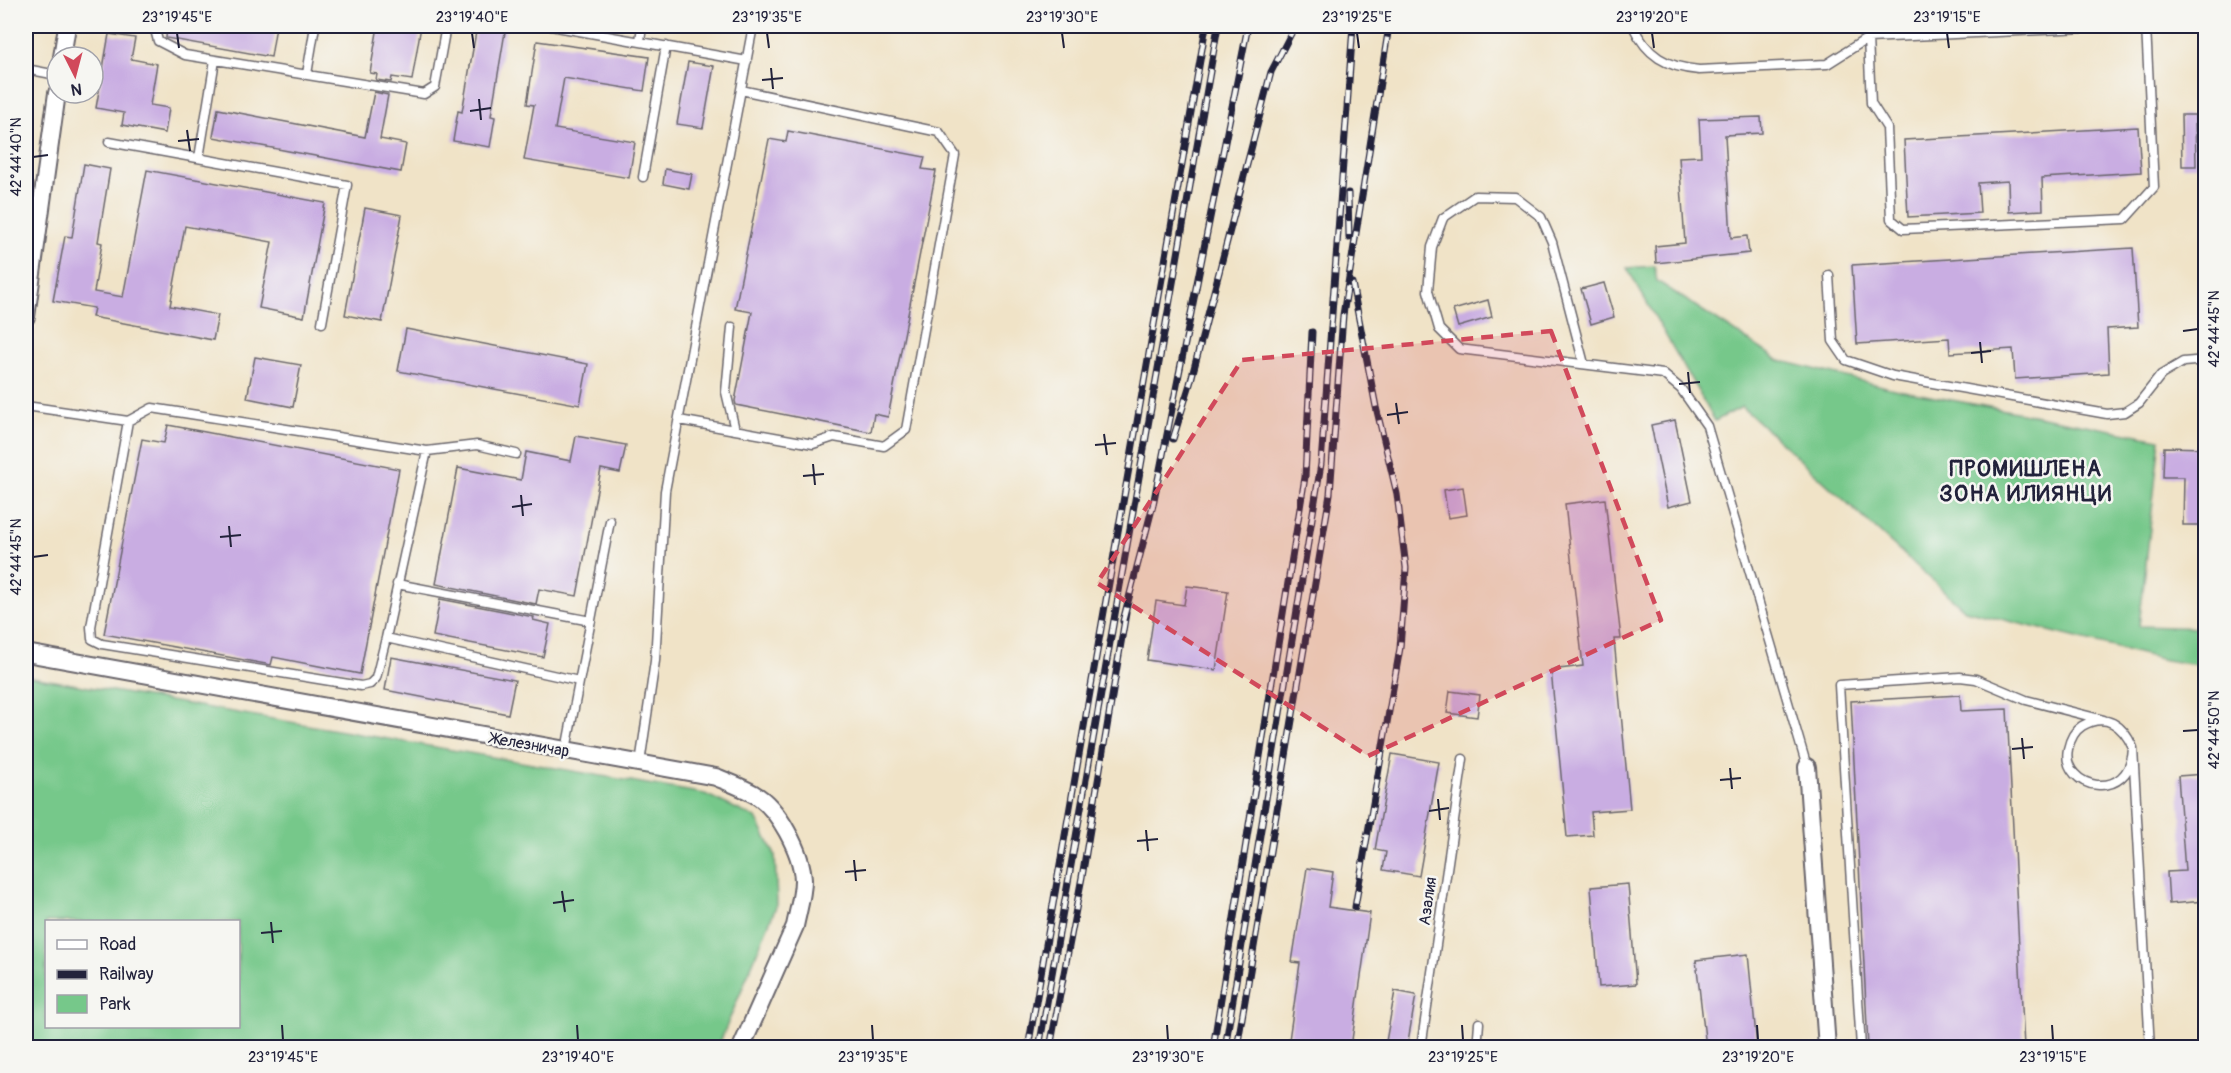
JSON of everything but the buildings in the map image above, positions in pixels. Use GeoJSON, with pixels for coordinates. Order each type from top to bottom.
{"type":"FeatureCollection","features":[{"type":"Feature","properties":{"kind":"street"},"geometry":{"type":"LineString","coordinates":[[64,45],[67,26]]}},
{"type":"Feature","properties":{"kind":"street"},"geometry":{"type":"LineString","coordinates":[[26,317],[55,105]]}},
{"type":"Feature","properties":{"kind":"street","name":"Железничар"},"geometry":{"type":"LineString","coordinates":[[26,653],[716,777],[756,795],[779,819],[796,848],[803,879],[795,926],[741,1047]]}},
{"type":"Feature","properties":{"kind":"street"},"geometry":{"type":"LineString","coordinates":[[1807,767],[1827,1047]]}},
{"type":"Feature","properties":{"kind":"lane"},"geometry":{"type":"LineString","coordinates":[[154,26],[158,41],[185,55],[424,94],[435,87],[446,26]]}},
{"type":"Feature","properties":{"kind":"lane"},"geometry":{"type":"LineString","coordinates":[[307,74],[315,26]]}},
{"type":"Feature","properties":{"kind":"lane"},"geometry":{"type":"LineString","coordinates":[[551,26],[747,61]]}},
{"type":"Feature","properties":{"kind":"lane"},"geometry":{"type":"LineString","coordinates":[[640,41],[642,26]]}},
{"type":"Feature","properties":{"kind":"lane"},"geometry":{"type":"LineString","coordinates":[[639,763],[655,661],[665,491],[753,26]]}},
{"type":"Feature","properties":{"kind":"lane"},"geometry":{"type":"LineString","coordinates":[[1633,26],[1644,45],[1659,59],[1678,68],[1699,70],[1827,64],[1868,38],[2127,26]]}},
{"type":"Feature","properties":{"kind":"lane"},"geometry":{"type":"LineString","coordinates":[[1868,38],[1871,103],[1887,128],[1891,219],[1903,230],[2125,219],[2154,188],[2146,26]]}},
{"type":"Feature","properties":{"kind":"lane"},"geometry":{"type":"LineString","coordinates":[[643,177],[666,46]]}},
{"type":"Feature","properties":{"kind":"lane"},"geometry":{"type":"LineString","coordinates":[[199,158],[215,60]]}},
{"type":"Feature","properties":{"kind":"lane"},"geometry":{"type":"LineString","coordinates":[[26,69],[45,73]]}},
{"type":"Feature","properties":{"kind":"lane"},"geometry":{"type":"LineString","coordinates":[[679,420],[813,444],[834,437],[884,446],[906,430],[955,155],[939,132],[741,90]]}},
{"type":"Feature","properties":{"kind":"lane"},"geometry":{"type":"LineString","coordinates":[[109,142],[347,185],[322,323]]}},
{"type":"Feature","properties":{"kind":"lane"},"geometry":{"type":"LineString","coordinates":[[1584,364],[1552,242],[1541,217],[1515,197],[1475,196],[1443,218],[1432,247],[1428,291],[1439,329],[1459,349],[1663,374],[1681,389],[1707,426],[1807,767]]}},
{"type":"Feature","properties":{"kind":"lane"},"geometry":{"type":"LineString","coordinates":[[1829,275],[1833,341],[1846,360],[1893,376],[2107,414],[2126,412],[2139,403],[2161,375],[2182,362],[2205,360]]}},
{"type":"Feature","properties":{"kind":"lane"},"geometry":{"type":"LineString","coordinates":[[732,327],[726,392],[735,430]]}},
{"type":"Feature","properties":{"kind":"lane"},"geometry":{"type":"LineString","coordinates":[[26,406],[128,421],[152,408],[427,451],[477,445],[516,454]]}},
{"type":"Feature","properties":{"kind":"lane"},"geometry":{"type":"LineString","coordinates":[[128,421],[90,627],[92,639],[102,644],[361,686],[370,684],[376,678],[427,451]]}},
{"type":"Feature","properties":{"kind":"lane"},"geometry":{"type":"LineString","coordinates":[[566,750],[610,521]]}},
{"type":"Feature","properties":{"kind":"lane"},"geometry":{"type":"LineString","coordinates":[[397,584],[591,621]]}},
{"type":"Feature","properties":{"kind":"lane"},"geometry":{"type":"LineString","coordinates":[[386,638],[579,681]]}},
{"type":"Feature","properties":{"kind":"lane"},"geometry":{"type":"LineString","coordinates":[[1861,1047],[1839,686],[1960,676],[1976,679],[2026,700],[2104,720],[2117,725],[2127,735],[2133,748],[2150,1047]]}},
{"type":"Feature","properties":{"kind":"lane"},"geometry":{"type":"LineString","coordinates":[[2104,720],[2084,725],[2070,740],[2067,754],[2070,766],[2077,777],[2088,784],[2101,786],[2112,784],[2128,770],[2133,748]]}},
{"type":"Feature","properties":{"kind":"lane","name":"Азалия"},"geometry":{"type":"LineString","coordinates":[[1421,1047],[1463,759]]}},
{"type":"Feature","properties":{"kind":"lane"},"geometry":{"type":"LineString","coordinates":[[1477,1047],[1479,1023]]}},
{"type":"Feature","properties":{"kind":"highlighted area"},"geometry":{"type":"Polygon","coordinates":[[[1551,331],[1661,620],[1368,756],[1097,583],[1242,360],[1551,331]]]}},
{"type":"Feature","properties":{"kind":"green space"},"geometry":{"type":"Polygon","coordinates":[[[1654,266],[1657,281],[1778,360],[1898,390],[2160,439],[2139,626],[2205,628],[2205,666],[2165,660],[1965,610],[1742,407],[1715,421],[1627,268],[1654,266]]]}},
{"type":"Feature","properties":{"kind":"green space"},"geometry":{"type":"Polygon","coordinates":[[[26,676],[705,794],[756,818],[775,855],[777,904],[718,1047],[26,1047],[26,676]]]}},
{"type":"Feature","properties":{"kind":"railway"},"geometry":{"type":"LineString","coordinates":[[1028,1048],[1206,26]]}},
{"type":"Feature","properties":{"kind":"railway"},"geometry":{"type":"LineString","coordinates":[[1039,1048],[1218,26]]}},
{"type":"Feature","properties":{"kind":"railway"},"geometry":{"type":"LineString","coordinates":[[1123,621],[1153,505],[1248,26]]}},
{"type":"Feature","properties":{"kind":"railway"},"geometry":{"type":"LineString","coordinates":[[1173,439],[1190,384],[1271,72],[1295,26]]}},
{"type":"Feature","properties":{"kind":"railway"},"geometry":{"type":"LineString","coordinates":[[1225,1048],[1321,464],[1353,26]]}},
{"type":"Feature","properties":{"kind":"railway"},"geometry":{"type":"LineString","coordinates":[[1237,1048],[1330,494],[1343,315],[1389,26]]}},
{"type":"Feature","properties":{"kind":"railway"},"geometry":{"type":"LineString","coordinates":[[1348,193],[1349,238]]}},
{"type":"Feature","properties":{"kind":"railway"},"geometry":{"type":"LineString","coordinates":[[1352,283],[1376,407],[1397,494],[1406,568],[1400,648],[1355,907]]}},
{"type":"Feature","properties":{"kind":"railway"},"geometry":{"type":"LineString","coordinates":[[1213,1048],[1305,477],[1312,332]]}},
{"type":"Feature","properties":{"kind":"railway"},"geometry":{"type":"LineString","coordinates":[[1050,1048],[1082,877],[1126,613]]}},
{"type":"Feature","properties":{"kind":"district","name":"ПРОМИШЛЕНА ЗОНА ИЛИЯНЦИ"},"geometry":{"type":"Point","coordinates":[2026,480]}}]}
